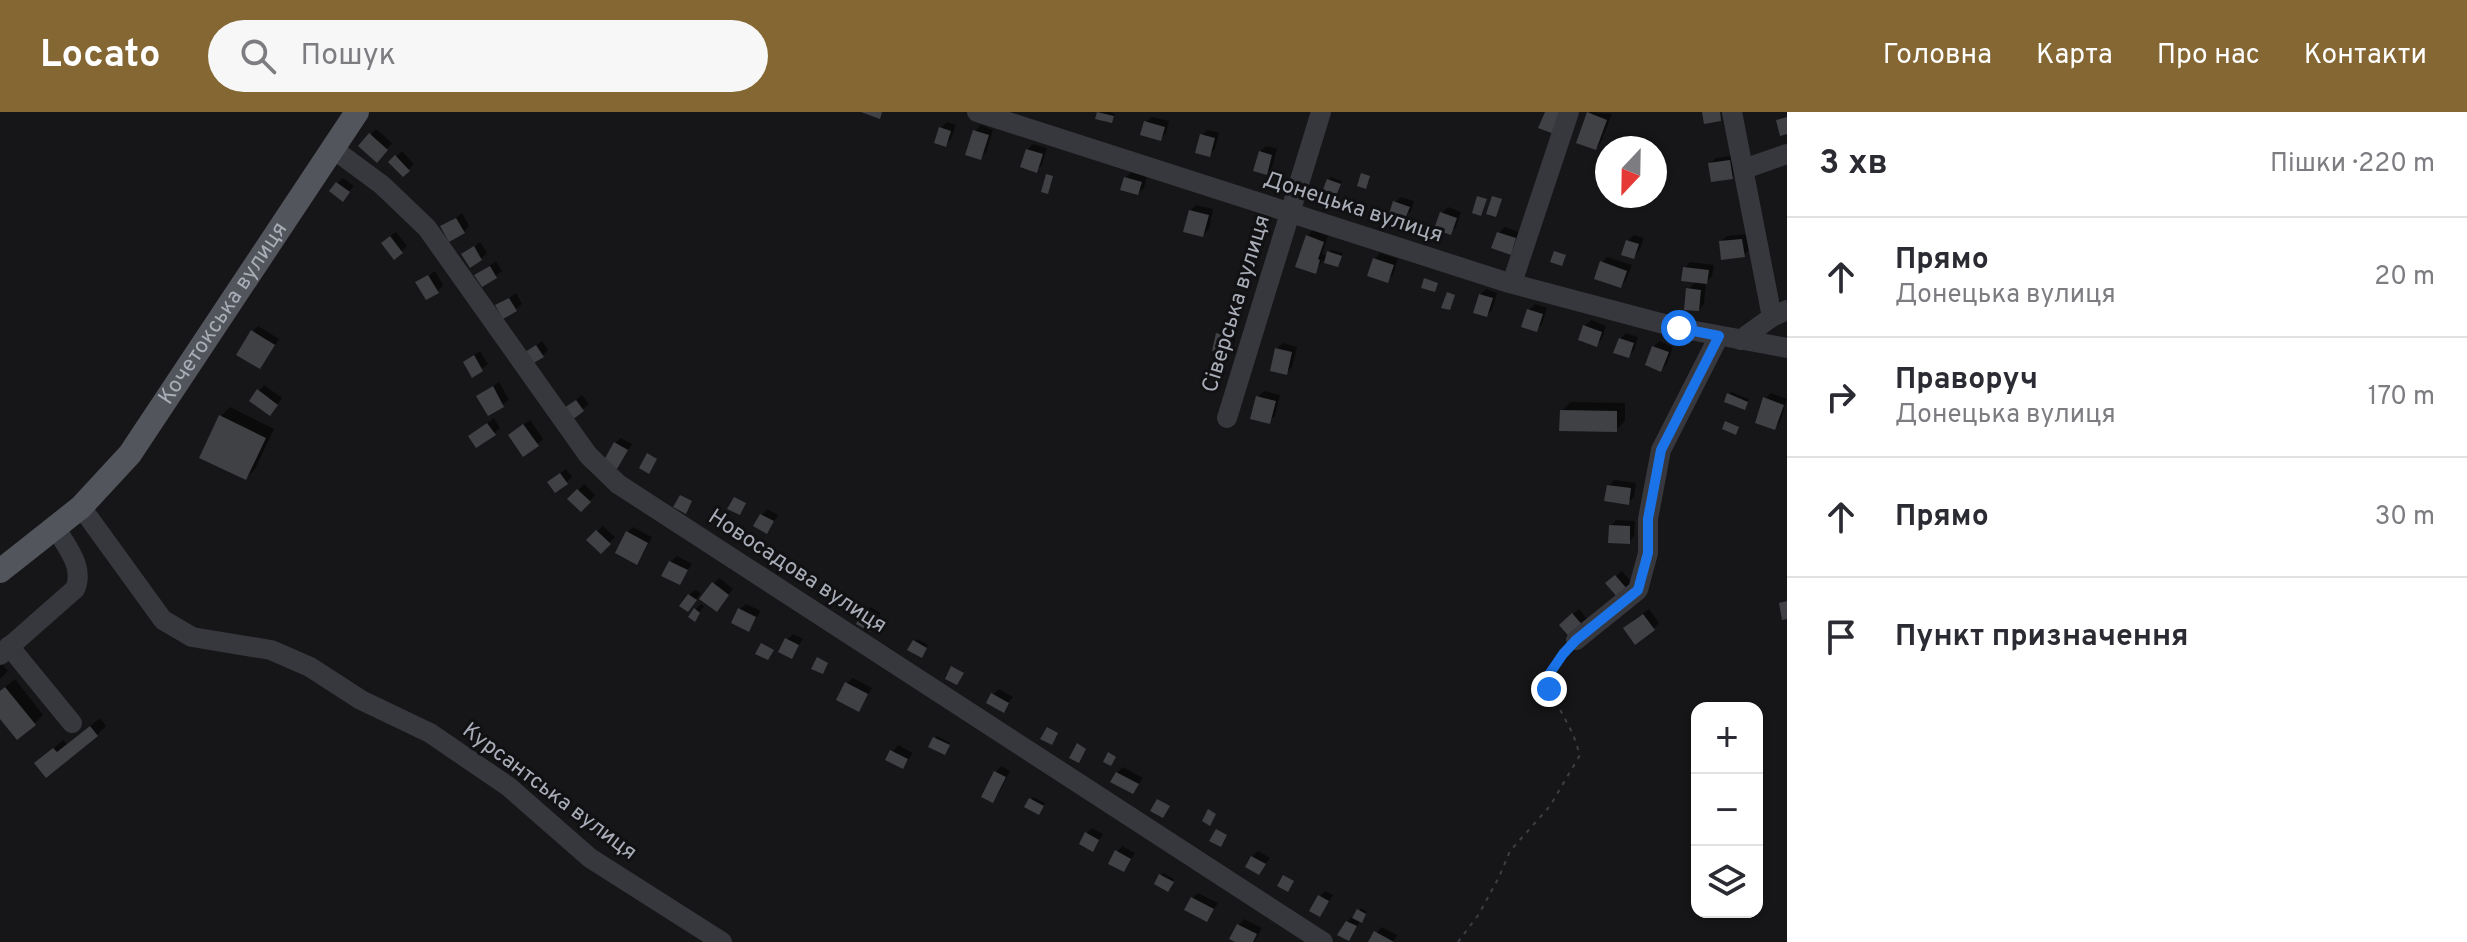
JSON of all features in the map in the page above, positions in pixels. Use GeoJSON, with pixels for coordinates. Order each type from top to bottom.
{"type":"FeatureCollection","features":[{"type":"Feature","properties":{"kind":"main road","name":"Кочетокська вулиця"},"geometry":{"type":"LineString","coordinates":[[0,571],[81,507],[130,454],[357,112]]}},
{"type":"Feature","properties":{"kind":"street","name":"Донецька вулиця"},"geometry":{"type":"LineString","coordinates":[[977,112],[1512,283],[1679,328],[1787,348]]}},
{"type":"Feature","properties":{"kind":"street","name":"Сіверська вулиця"},"geometry":{"type":"LineString","coordinates":[[1227,418],[1321,112]]}},
{"type":"Feature","properties":{"kind":"street"},"geometry":{"type":"LineString","coordinates":[[1512,283],[1569,112]]}},
{"type":"Feature","properties":{"kind":"street"},"geometry":{"type":"LineString","coordinates":[[1732,112],[1780,314],[1740,340]]}},
{"type":"Feature","properties":{"kind":"street","name":"Новосадова вулиця"},"geometry":{"type":"LineString","coordinates":[[332,148],[382,185],[427,228],[588,455],[618,484],[1323,942]]}},
{"type":"Feature","properties":{"kind":"street"},"geometry":{"type":"LineString","coordinates":[[1744,169],[1787,154]]}},
{"type":"Feature","properties":{"kind":"street"},"geometry":{"type":"LineString","coordinates":[[1576,640],[1638,590],[1648,553],[1648,519],[1661,450],[1719,336]]}},
{"type":"Feature","properties":{"kind":"street","name":"Курсантська вулиця"},"geometry":{"type":"LineString","coordinates":[[81,507],[163,620],[192,637],[271,650],[297,661],[361,700],[430,733],[509,787],[590,858],[722,942]]}},
{"type":"Feature","properties":{"kind":"street"},"geometry":{"type":"LineString","coordinates":[[55,527],[77,565],[78,582],[75,589],[5,651],[72,723]]}},
{"type":"Feature","properties":{"kind":"path"},"geometry":{"type":"LineString","coordinates":[[1458,942],[1479,914],[1510,851],[1550,806],[1580,755],[1573,734],[1549,689],[1550,673],[1576,640]]}},
{"type":"Feature","properties":{"kind":"building"},"geometry":{"type":"Polygon","coordinates":[[[861,112],[882,112],[880,119],[861,112]]]}},
{"type":"Feature","properties":{"kind":"building"},"geometry":{"type":"Polygon","coordinates":[[[1097,112],[1114,116],[1112,123],[1095,119],[1097,112]]]}},
{"type":"Feature","properties":{"kind":"building"},"geometry":{"type":"Polygon","coordinates":[[[1545,112],[1563,112],[1554,134],[1538,128],[1545,112]]]}},
{"type":"Feature","properties":{"kind":"building"},"geometry":{"type":"Polygon","coordinates":[[[1587,112],[1607,120],[1601,136],[1595,136],[1595,150],[1576,143],[1587,112]]]}},
{"type":"Feature","properties":{"kind":"building"},"geometry":{"type":"Polygon","coordinates":[[[1702,112],[1720,112],[1721,121],[1704,124],[1702,112]]]}},
{"type":"Feature","properties":{"kind":"building"},"geometry":{"type":"Polygon","coordinates":[[[1787,117],[1787,134],[1780,136],[1776,120],[1787,117]]]}},
{"type":"Feature","properties":{"kind":"building"},"geometry":{"type":"Polygon","coordinates":[[[1144,121],[1165,127],[1161,141],[1140,135],[1144,121]]]}},
{"type":"Feature","properties":{"kind":"building"},"geometry":{"type":"Polygon","coordinates":[[[939,127],[951,131],[946,147],[934,143],[939,127]]]}},
{"type":"Feature","properties":{"kind":"building"},"geometry":{"type":"Polygon","coordinates":[[[973,130],[989,135],[981,160],[965,155],[973,130]]]}},
{"type":"Feature","properties":{"kind":"building"},"geometry":{"type":"Polygon","coordinates":[[[369,133],[388,150],[377,163],[358,146],[369,133]]]}},
{"type":"Feature","properties":{"kind":"building"},"geometry":{"type":"Polygon","coordinates":[[[1200,134],[1215,138],[1210,157],[1195,153],[1200,134]]]}},
{"type":"Feature","properties":{"kind":"building"},"geometry":{"type":"Polygon","coordinates":[[[1026,149],[1043,154],[1037,173],[1020,167],[1026,149]]]}},
{"type":"Feature","properties":{"kind":"building"},"geometry":{"type":"Polygon","coordinates":[[[1259,151],[1272,155],[1267,175],[1253,171],[1259,151]]]}},
{"type":"Feature","properties":{"kind":"building"},"geometry":{"type":"Polygon","coordinates":[[[395,155],[410,171],[403,177],[388,162],[395,155]]]}},
{"type":"Feature","properties":{"kind":"building"},"geometry":{"type":"Polygon","coordinates":[[[1730,160],[1733,179],[1711,182],[1708,163],[1730,160]]]}},
{"type":"Feature","properties":{"kind":"building"},"geometry":{"type":"Polygon","coordinates":[[[1361,173],[1370,176],[1366,189],[1357,186],[1361,173]]]}},
{"type":"Feature","properties":{"kind":"building"},"geometry":{"type":"Polygon","coordinates":[[[1046,174],[1053,176],[1048,194],[1041,192],[1046,174]]]}},
{"type":"Feature","properties":{"kind":"building"},"geometry":{"type":"Polygon","coordinates":[[[1124,177],[1142,182],[1138,195],[1120,190],[1124,177]]]}},
{"type":"Feature","properties":{"kind":"building"},"geometry":{"type":"Polygon","coordinates":[[[1327,179],[1341,184],[1336,196],[1322,192],[1327,179]]]}},
{"type":"Feature","properties":{"kind":"building"},"geometry":{"type":"Polygon","coordinates":[[[336,182],[350,192],[343,202],[329,191],[336,182]]]}},
{"type":"Feature","properties":{"kind":"building"},"geometry":{"type":"Polygon","coordinates":[[[1477,196],[1487,199],[1481,216],[1472,213],[1477,196]]]}},
{"type":"Feature","properties":{"kind":"building"},"geometry":{"type":"Polygon","coordinates":[[[1492,196],[1502,199],[1496,217],[1486,214],[1492,196]]]}},
{"type":"Feature","properties":{"kind":"building"},"geometry":{"type":"Polygon","coordinates":[[[1393,201],[1410,207],[1405,219],[1389,214],[1393,201]]]}},
{"type":"Feature","properties":{"kind":"building"},"geometry":{"type":"Polygon","coordinates":[[[1189,210],[1209,215],[1203,237],[1183,232],[1189,210]]]}},
{"type":"Feature","properties":{"kind":"building"},"geometry":{"type":"Polygon","coordinates":[[[1440,212],[1457,218],[1451,235],[1434,229],[1440,212]]]}},
{"type":"Feature","properties":{"kind":"building"},"geometry":{"type":"Polygon","coordinates":[[[456,218],[465,233],[449,242],[440,226],[456,218]]]}},
{"type":"Feature","properties":{"kind":"building"},"geometry":{"type":"Polygon","coordinates":[[[1497,232],[1516,238],[1511,255],[1491,248],[1497,232]]]}},
{"type":"Feature","properties":{"kind":"building"},"geometry":{"type":"Polygon","coordinates":[[[1306,235],[1324,242],[1316,274],[1295,267],[1306,235]]]}},
{"type":"Feature","properties":{"kind":"building"},"geometry":{"type":"Polygon","coordinates":[[[390,236],[403,253],[394,260],[381,243],[390,236]]]}},
{"type":"Feature","properties":{"kind":"building"},"geometry":{"type":"Polygon","coordinates":[[[1742,239],[1745,257],[1721,260],[1719,241],[1742,239]]]}},
{"type":"Feature","properties":{"kind":"building"},"geometry":{"type":"Polygon","coordinates":[[[1626,240],[1639,244],[1634,259],[1621,255],[1626,240]]]}},
{"type":"Feature","properties":{"kind":"building"},"geometry":{"type":"Polygon","coordinates":[[[474,246],[482,260],[470,268],[461,254],[474,246]]]}},
{"type":"Feature","properties":{"kind":"building"},"geometry":{"type":"Polygon","coordinates":[[[1327,251],[1342,256],[1338,267],[1324,263],[1327,251]]]}},
{"type":"Feature","properties":{"kind":"building"},"geometry":{"type":"Polygon","coordinates":[[[1554,251],[1566,255],[1562,266],[1550,262],[1554,251]]]}},
{"type":"Feature","properties":{"kind":"building"},"geometry":{"type":"Polygon","coordinates":[[[1373,258],[1394,265],[1388,283],[1367,276],[1373,258]]]}},
{"type":"Feature","properties":{"kind":"building"},"geometry":{"type":"Polygon","coordinates":[[[1600,261],[1627,271],[1621,288],[1594,279],[1600,261]]]}},
{"type":"Feature","properties":{"kind":"building"},"geometry":{"type":"Polygon","coordinates":[[[490,266],[497,278],[482,287],[474,275],[490,266]]]}},
{"type":"Feature","properties":{"kind":"building"},"geometry":{"type":"Polygon","coordinates":[[[1683,267],[1709,270],[1707,284],[1681,281],[1683,267]]]}},
{"type":"Feature","properties":{"kind":"building"},"geometry":{"type":"Polygon","coordinates":[[[428,275],[439,293],[426,300],[415,282],[428,275]]]}},
{"type":"Feature","properties":{"kind":"building"},"geometry":{"type":"Polygon","coordinates":[[[1424,278],[1438,283],[1435,292],[1421,288],[1424,278]]]}},
{"type":"Feature","properties":{"kind":"building"},"geometry":{"type":"Polygon","coordinates":[[[1686,288],[1701,290],[1699,311],[1684,310],[1686,288]]]}},
{"type":"Feature","properties":{"kind":"building"},"geometry":{"type":"Polygon","coordinates":[[[1447,292],[1455,295],[1450,310],[1441,308],[1447,292]]]}},
{"type":"Feature","properties":{"kind":"building"},"geometry":{"type":"Polygon","coordinates":[[[1479,294],[1493,298],[1487,317],[1473,313],[1479,294]]]}},
{"type":"Feature","properties":{"kind":"building"},"geometry":{"type":"Polygon","coordinates":[[[509,298],[517,311],[503,319],[495,305],[509,298]]]}},
{"type":"Feature","properties":{"kind":"building"},"geometry":{"type":"Polygon","coordinates":[[[1527,309],[1543,314],[1537,332],[1521,327],[1527,309]]]}},
{"type":"Feature","properties":{"kind":"building"},"geometry":{"type":"Polygon","coordinates":[[[1583,325],[1602,332],[1597,347],[1578,340],[1583,325]]]}},
{"type":"Feature","properties":{"kind":"building"},"geometry":{"type":"Polygon","coordinates":[[[251,330],[275,345],[260,369],[236,355],[251,330]]]}},
{"type":"Feature","properties":{"kind":"building"},"geometry":{"type":"Polygon","coordinates":[[[1216,333],[1232,337],[1228,354],[1212,351],[1216,333]]]}},
{"type":"Feature","properties":{"kind":"building"},"geometry":{"type":"Polygon","coordinates":[[[1619,338],[1634,343],[1629,358],[1613,353],[1619,338]]]}},
{"type":"Feature","properties":{"kind":"building"},"geometry":{"type":"Polygon","coordinates":[[[536,345],[544,357],[530,365],[522,354],[536,345]]]}},
{"type":"Feature","properties":{"kind":"building"},"geometry":{"type":"Polygon","coordinates":[[[1652,346],[1669,352],[1661,372],[1645,365],[1652,346]]]}},
{"type":"Feature","properties":{"kind":"building"},"geometry":{"type":"Polygon","coordinates":[[[1275,348],[1292,352],[1287,375],[1270,371],[1275,348]]]}},
{"type":"Feature","properties":{"kind":"building"},"geometry":{"type":"Polygon","coordinates":[[[474,355],[483,371],[472,378],[463,362],[474,355]]]}},
{"type":"Feature","properties":{"kind":"building"},"geometry":{"type":"Polygon","coordinates":[[[493,386],[504,407],[488,416],[476,396],[493,386]]]}},
{"type":"Feature","properties":{"kind":"building"},"geometry":{"type":"Polygon","coordinates":[[[257,389],[278,405],[270,416],[249,401],[257,389]]]}},
{"type":"Feature","properties":{"kind":"building"},"geometry":{"type":"Polygon","coordinates":[[[1727,393],[1748,402],[1745,410],[1724,402],[1727,393]]]}},
{"type":"Feature","properties":{"kind":"building"},"geometry":{"type":"Polygon","coordinates":[[[1256,396],[1276,401],[1270,424],[1250,419],[1256,396]]]}},
{"type":"Feature","properties":{"kind":"building"},"geometry":{"type":"Polygon","coordinates":[[[1763,397],[1784,405],[1775,430],[1755,423],[1763,397]]]}},
{"type":"Feature","properties":{"kind":"building"},"geometry":{"type":"Polygon","coordinates":[[[576,400],[584,411],[572,420],[564,408],[576,400]]]}},
{"type":"Feature","properties":{"kind":"building"},"geometry":{"type":"Polygon","coordinates":[[[1560,410],[1617,411],[1617,432],[1559,431],[1560,410]]]}},
{"type":"Feature","properties":{"kind":"building"},"geometry":{"type":"Polygon","coordinates":[[[219,415],[266,438],[246,480],[199,458],[219,415]]]}},
{"type":"Feature","properties":{"kind":"building"},"geometry":{"type":"Polygon","coordinates":[[[1725,421],[1739,427],[1736,435],[1722,429],[1725,421]]]}},
{"type":"Feature","properties":{"kind":"building"},"geometry":{"type":"Polygon","coordinates":[[[487,423],[496,435],[476,448],[468,436],[487,423]]]}},
{"type":"Feature","properties":{"kind":"building"},"geometry":{"type":"Polygon","coordinates":[[[523,424],[539,446],[523,457],[508,435],[523,424]]]}},
{"type":"Feature","properties":{"kind":"building"},"geometry":{"type":"Polygon","coordinates":[[[614,442],[628,450],[617,469],[603,462],[614,442]]]}},
{"type":"Feature","properties":{"kind":"building"},"geometry":{"type":"Polygon","coordinates":[[[647,453],[657,459],[649,474],[639,468],[647,453]]]}},
{"type":"Feature","properties":{"kind":"building"},"geometry":{"type":"Polygon","coordinates":[[[560,473],[568,484],[555,493],[547,482],[560,473]]]}},
{"type":"Feature","properties":{"kind":"building"},"geometry":{"type":"Polygon","coordinates":[[[1607,485],[1631,488],[1629,505],[1604,501],[1607,485]]]}},
{"type":"Feature","properties":{"kind":"building"},"geometry":{"type":"Polygon","coordinates":[[[577,489],[591,502],[581,512],[567,499],[577,489]]]}},
{"type":"Feature","properties":{"kind":"building"},"geometry":{"type":"Polygon","coordinates":[[[680,495],[692,501],[686,514],[673,507],[680,495]]]}},
{"type":"Feature","properties":{"kind":"building"},"geometry":{"type":"Polygon","coordinates":[[[734,497],[746,503],[740,515],[727,509],[734,497]]]}},
{"type":"Feature","properties":{"kind":"building"},"geometry":{"type":"Polygon","coordinates":[[[760,514],[774,521],[767,534],[753,526],[760,514]]]}},
{"type":"Feature","properties":{"kind":"building"},"geometry":{"type":"Polygon","coordinates":[[[1609,525],[1630,526],[1630,544],[1608,543],[1609,525]]]}},
{"type":"Feature","properties":{"kind":"building"},"geometry":{"type":"Polygon","coordinates":[[[596,530],[611,544],[601,554],[586,540],[596,530]]]}},
{"type":"Feature","properties":{"kind":"building"},"geometry":{"type":"Polygon","coordinates":[[[626,531],[648,543],[637,565],[615,553],[626,531]]]}},
{"type":"Feature","properties":{"kind":"building"},"geometry":{"type":"Polygon","coordinates":[[[771,551],[784,558],[779,568],[766,561],[771,551]]]}},
{"type":"Feature","properties":{"kind":"building"},"geometry":{"type":"Polygon","coordinates":[[[669,561],[688,570],[680,585],[661,576],[669,561]]]}},
{"type":"Feature","properties":{"kind":"building"},"geometry":{"type":"Polygon","coordinates":[[[1615,575],[1628,590],[1618,598],[1605,583],[1615,575]]]}},
{"type":"Feature","properties":{"kind":"building"},"geometry":{"type":"Polygon","coordinates":[[[712,582],[729,595],[717,612],[699,599],[712,582]]]}},
{"type":"Feature","properties":{"kind":"building"},"geometry":{"type":"Polygon","coordinates":[[[688,594],[697,600],[688,612],[679,606],[688,594]]]}},
{"type":"Feature","properties":{"kind":"building"},"geometry":{"type":"Polygon","coordinates":[[[1787,601],[1787,619],[1782,620],[1779,603],[1787,601]]]}},
{"type":"Feature","properties":{"kind":"building"},"geometry":{"type":"Polygon","coordinates":[[[694,608],[700,613],[695,622],[688,617],[694,608]]]}},
{"type":"Feature","properties":{"kind":"building"},"geometry":{"type":"Polygon","coordinates":[[[738,608],[756,617],[749,632],[731,623],[738,608]]]}},
{"type":"Feature","properties":{"kind":"building"},"geometry":{"type":"Polygon","coordinates":[[[862,612],[877,620],[870,632],[856,624],[862,612]]]}},
{"type":"Feature","properties":{"kind":"building"},"geometry":{"type":"Polygon","coordinates":[[[1572,613],[1585,628],[1572,640],[1559,625],[1572,613]]]}},
{"type":"Feature","properties":{"kind":"building"},"geometry":{"type":"Polygon","coordinates":[[[1643,614],[1655,630],[1635,645],[1623,628],[1643,614]]]}},
{"type":"Feature","properties":{"kind":"building"},"geometry":{"type":"Polygon","coordinates":[[[785,638],[799,645],[792,659],[778,652],[785,638]]]}},
{"type":"Feature","properties":{"kind":"building"},"geometry":{"type":"Polygon","coordinates":[[[913,640],[927,648],[922,658],[907,650],[913,640]]]}},
{"type":"Feature","properties":{"kind":"building"},"geometry":{"type":"Polygon","coordinates":[[[761,643],[774,650],[768,660],[755,654],[761,643]]]}},
{"type":"Feature","properties":{"kind":"building"},"geometry":{"type":"Polygon","coordinates":[[[817,657],[828,663],[823,674],[811,669],[817,657]]]}},
{"type":"Feature","properties":{"kind":"building"},"geometry":{"type":"Polygon","coordinates":[[[951,666],[964,673],[957,685],[945,679],[951,666]]]}},
{"type":"Feature","properties":{"kind":"building"},"geometry":{"type":"Polygon","coordinates":[[[845,682],[868,694],[859,712],[836,700],[845,682]]]}},
{"type":"Feature","properties":{"kind":"building"},"geometry":{"type":"Polygon","coordinates":[[[5,687],[36,725],[17,740],[0,719],[0,691],[5,687]]]}},
{"type":"Feature","properties":{"kind":"building"},"geometry":{"type":"Polygon","coordinates":[[[991,693],[1009,703],[1004,713],[986,703],[991,693]]]}},
{"type":"Feature","properties":{"kind":"building"},"geometry":{"type":"Polygon","coordinates":[[[90,726],[98,736],[46,778],[34,763],[53,748],[57,752],[90,726]]]}},
{"type":"Feature","properties":{"kind":"building"},"geometry":{"type":"Polygon","coordinates":[[[1047,727],[1058,733],[1052,745],[1040,739],[1047,727]]]}},
{"type":"Feature","properties":{"kind":"building"},"geometry":{"type":"Polygon","coordinates":[[[933,737],[950,745],[945,755],[928,747],[933,737]]]}},
{"type":"Feature","properties":{"kind":"building"},"geometry":{"type":"Polygon","coordinates":[[[1077,743],[1086,749],[1079,763],[1069,758],[1077,743]]]}},
{"type":"Feature","properties":{"kind":"building"},"geometry":{"type":"Polygon","coordinates":[[[890,750],[908,759],[903,769],[885,760],[890,750]]]}},
{"type":"Feature","properties":{"kind":"building"},"geometry":{"type":"Polygon","coordinates":[[[1108,752],[1116,757],[1111,766],[1103,762],[1108,752]]]}},
{"type":"Feature","properties":{"kind":"building"},"geometry":{"type":"Polygon","coordinates":[[[994,771],[1006,777],[993,803],[981,797],[994,771]]]}},
{"type":"Feature","properties":{"kind":"building"},"geometry":{"type":"Polygon","coordinates":[[[1116,772],[1139,784],[1133,794],[1110,782],[1116,772]]]}},
{"type":"Feature","properties":{"kind":"building"},"geometry":{"type":"Polygon","coordinates":[[[1029,798],[1044,806],[1039,815],[1024,807],[1029,798]]]}},
{"type":"Feature","properties":{"kind":"building"},"geometry":{"type":"Polygon","coordinates":[[[1157,799],[1170,806],[1163,818],[1150,811],[1157,799]]]}},
{"type":"Feature","properties":{"kind":"building"},"geometry":{"type":"Polygon","coordinates":[[[1208,809],[1216,814],[1210,826],[1202,821],[1208,809]]]}},
{"type":"Feature","properties":{"kind":"building"},"geometry":{"type":"Polygon","coordinates":[[[1216,829],[1227,835],[1221,847],[1209,841],[1216,829]]]}},
{"type":"Feature","properties":{"kind":"building"},"geometry":{"type":"Polygon","coordinates":[[[1085,832],[1099,840],[1093,852],[1079,844],[1085,832]]]}},
{"type":"Feature","properties":{"kind":"building"},"geometry":{"type":"Polygon","coordinates":[[[1115,850],[1131,859],[1124,872],[1108,864],[1115,850]]]}},
{"type":"Feature","properties":{"kind":"building"},"geometry":{"type":"Polygon","coordinates":[[[1251,856],[1266,864],[1259,875],[1245,867],[1251,856]]]}},
{"type":"Feature","properties":{"kind":"building"},"geometry":{"type":"Polygon","coordinates":[[[1159,874],[1174,882],[1168,892],[1154,884],[1159,874]]]}},
{"type":"Feature","properties":{"kind":"building"},"geometry":{"type":"Polygon","coordinates":[[[1283,875],[1294,881],[1288,892],[1277,886],[1283,875]]]}},
{"type":"Feature","properties":{"kind":"building"},"geometry":{"type":"Polygon","coordinates":[[[1318,895],[1329,901],[1320,917],[1309,911],[1318,895]]]}},
{"type":"Feature","properties":{"kind":"building"},"geometry":{"type":"Polygon","coordinates":[[[1191,897],[1214,909],[1207,922],[1184,910],[1191,897]]]}},
{"type":"Feature","properties":{"kind":"building"},"geometry":{"type":"Polygon","coordinates":[[[1357,909],[1366,914],[1362,923],[1352,918],[1357,909]]]}},
{"type":"Feature","properties":{"kind":"building"},"geometry":{"type":"Polygon","coordinates":[[[1346,921],[1357,926],[1349,941],[1337,935],[1346,921]]]}},
{"type":"Feature","properties":{"kind":"building"},"geometry":{"type":"Polygon","coordinates":[[[1237,924],[1257,934],[1253,942],[1229,939],[1237,924]]]}},
{"type":"Feature","properties":{"kind":"building"},"geometry":{"type":"Polygon","coordinates":[[[1374,931],[1394,942],[1368,942],[1374,931]]]}},
{"type":"Feature","properties":{"kind":"route"},"geometry":{"type":"LineString","coordinates":[[1549,689],[1550,673],[1563,654],[1638,590],[1648,553],[1648,519],[1661,450],[1719,336],[1679,328]]}}]}
